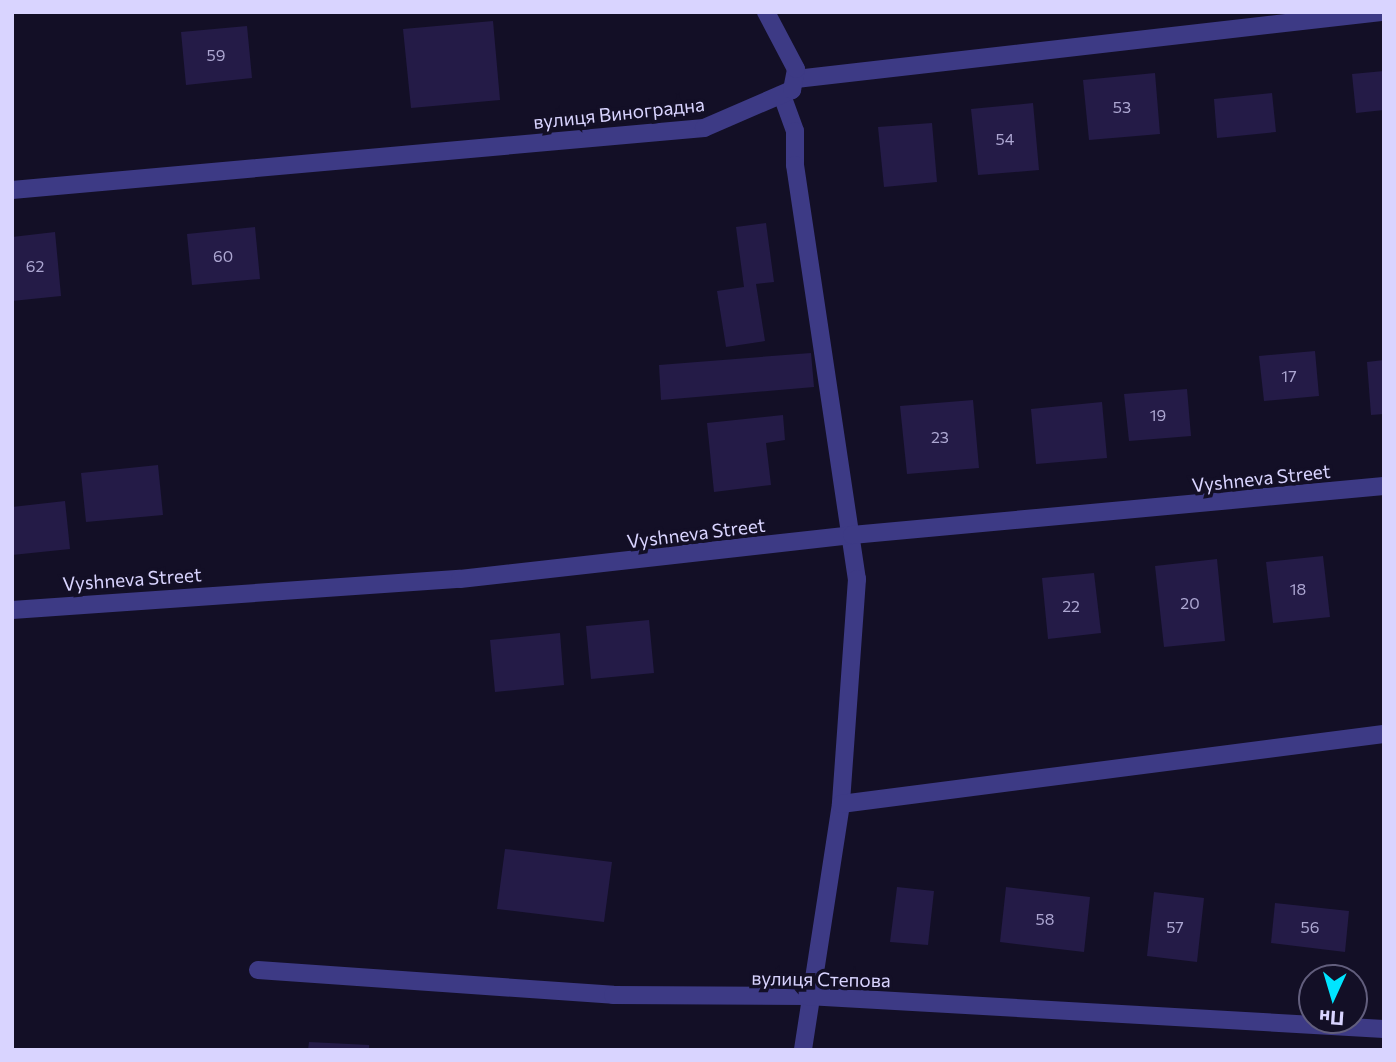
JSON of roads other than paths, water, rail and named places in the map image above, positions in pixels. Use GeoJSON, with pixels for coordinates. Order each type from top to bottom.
{"type":"FeatureCollection","features":[{"type":"Feature","properties":{"kind":"street"},"geometry":{"type":"LineString","coordinates":[[766,12],[792,57],[796,79],[783,98],[795,131],[809,268],[852,535],[857,618],[841,804],[807,996],[803,1050]]}},
{"type":"Feature","properties":{"kind":"street"},"geometry":{"type":"LineString","coordinates":[[796,79],[1381,12]]}},
{"type":"Feature","properties":{"kind":"street","name":"вулиця Виноградна"},"geometry":{"type":"LineString","coordinates":[[12,190],[683,131],[783,98]]}},
{"type":"Feature","properties":{"kind":"street","name":"Vyshneva Street"},"geometry":{"type":"LineString","coordinates":[[12,610],[460,579],[852,535],[1384,486]]}},
{"type":"Feature","properties":{"kind":"street"},"geometry":{"type":"LineString","coordinates":[[841,804],[1384,734]]}},
{"type":"Feature","properties":{"kind":"street","name":"вулиця Степова"},"geometry":{"type":"LineString","coordinates":[[258,970],[613,995],[807,996],[1384,1030]]}}]}
